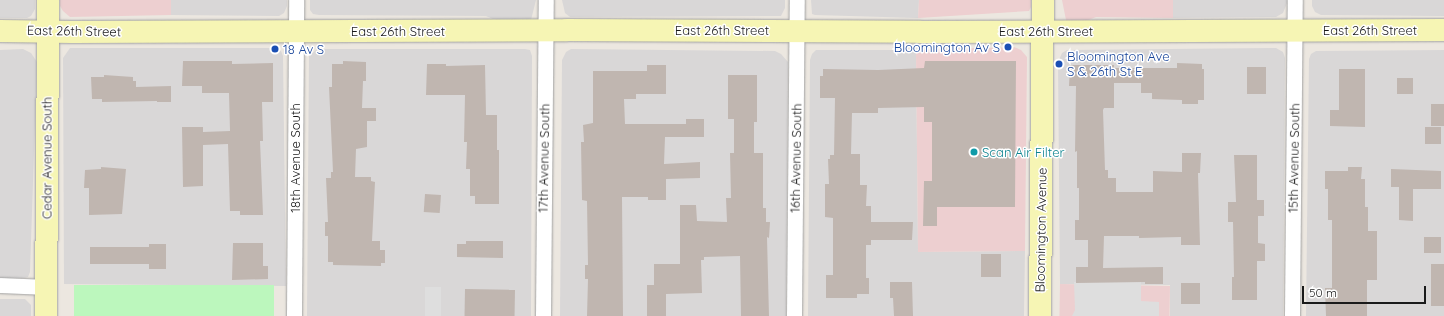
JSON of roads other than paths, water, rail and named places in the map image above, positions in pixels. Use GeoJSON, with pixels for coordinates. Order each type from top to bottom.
{"type":"FeatureCollection","features":[{"type":"Feature","properties":{"kind":"street","name":"Cedar Avenue South"},"geometry":{"type":"LineString","coordinates":[[46,316],[48,0]]}},
{"type":"Feature","properties":{"kind":"street","name":"18th Avenue South"},"geometry":{"type":"LineString","coordinates":[[294,316],[296,0]]}},
{"type":"Feature","properties":{"kind":"street","name":"17th Avenue South"},"geometry":{"type":"LineString","coordinates":[[542,316],[546,0]]}},
{"type":"Feature","properties":{"kind":"street","name":"16th Avenue South"},"geometry":{"type":"LineString","coordinates":[[794,316],[797,0]]}},
{"type":"Feature","properties":{"kind":"street","name":"Bloomington Avenue"},"geometry":{"type":"LineString","coordinates":[[1040,316],[1043,0]]}},
{"type":"Feature","properties":{"kind":"street","name":"15th Avenue South"},"geometry":{"type":"LineString","coordinates":[[1292,316],[1295,0]]}},
{"type":"Feature","properties":{"kind":"street","name":"East 26th Street"},"geometry":{"type":"LineString","coordinates":[[0,30],[48,32],[546,30],[1444,30]]}},
{"type":"Feature","properties":{"kind":"street"},"geometry":{"type":"LineString","coordinates":[[0,284],[46,287]]}},
{"type":"Feature","properties":{"kind":"place","name":"Bloomington Av S"},"geometry":{"type":"Point","coordinates":[1008,47]}},
{"type":"Feature","properties":{"kind":"place","name":"18 Av S"},"geometry":{"type":"Point","coordinates":[275,49]}},
{"type":"Feature","properties":{"kind":"place","name":"Bloomington Ave S & 26th St E"},"geometry":{"type":"Point","coordinates":[1059,64]}},
{"type":"Feature","properties":{"kind":"place","name":"Scan Air Filter"},"geometry":{"type":"Point","coordinates":[974,152]}}]}
